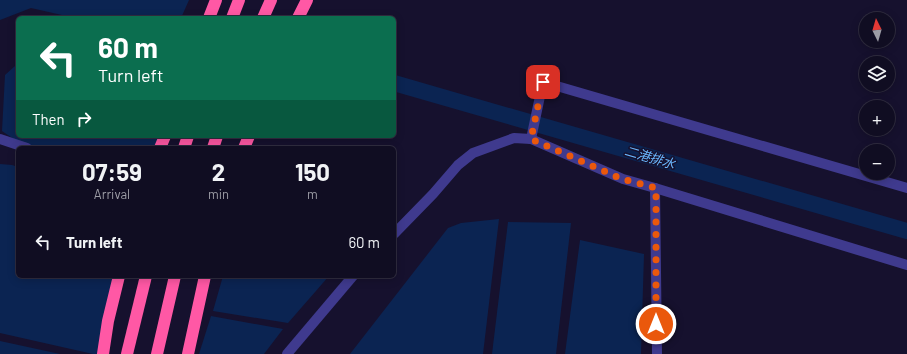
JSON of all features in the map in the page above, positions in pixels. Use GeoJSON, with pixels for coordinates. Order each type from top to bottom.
{"type":"FeatureCollection","features":[{"type":"Feature","properties":{"kind":"highway"},"geometry":{"type":"LineString","coordinates":[[211,16],[216,0]]}},
{"type":"Feature","properties":{"kind":"highway"},"geometry":{"type":"LineString","coordinates":[[233,16],[240,0]]}},
{"type":"Feature","properties":{"kind":"highway"},"geometry":{"type":"LineString","coordinates":[[265,16],[272,0]]}},
{"type":"Feature","properties":{"kind":"highway"},"geometry":{"type":"LineString","coordinates":[[299,16],[307,0]]}},
{"type":"Feature","properties":{"kind":"highway"},"geometry":{"type":"LineString","coordinates":[[103,354],[108,321],[119,278]]}},
{"type":"Feature","properties":{"kind":"highway"},"geometry":{"type":"LineString","coordinates":[[127,354],[146,278]]}},
{"type":"Feature","properties":{"kind":"highway"},"geometry":{"type":"LineString","coordinates":[[157,354],[175,278]]}},
{"type":"Feature","properties":{"kind":"highway"},"geometry":{"type":"LineString","coordinates":[[188,354],[205,278]]}},
{"type":"Feature","properties":{"kind":"street"},"geometry":{"type":"LineString","coordinates":[[531,139],[543,82],[907,188]]}},
{"type":"Feature","properties":{"kind":"street"},"geometry":{"type":"LineString","coordinates":[[396,232],[433,194],[458,165],[472,153],[514,138],[531,139],[622,179],[656,188],[907,265]]}},
{"type":"Feature","properties":{"kind":"street"},"geometry":{"type":"LineString","coordinates":[[0,139],[22,146]]}},
{"type":"Feature","properties":{"kind":"street"},"geometry":{"type":"LineString","coordinates":[[656,188],[657,354]]}},
{"type":"Feature","properties":{"kind":"street"},"geometry":{"type":"LineString","coordinates":[[287,354],[351,278]]}},
{"type":"Feature","properties":{"kind":"water"},"geometry":{"type":"Polygon","coordinates":[[[0,0],[189,0],[182,16],[66,16],[31,8],[0,20],[0,0]]]}},
{"type":"Feature","properties":{"kind":"water"},"geometry":{"type":"Polygon","coordinates":[[[16,66],[16,138],[158,138],[156,146],[24,146],[2,131],[5,75],[16,66]]]}},
{"type":"Feature","properties":{"kind":"water"},"geometry":{"type":"Polygon","coordinates":[[[0,164],[16,166],[16,278],[120,278],[106,354],[93,354],[0,333],[0,164]]]}},
{"type":"Feature","properties":{"kind":"water"},"geometry":{"type":"Polygon","coordinates":[[[499,219],[483,354],[350,354],[448,228],[461,223],[499,219]]]}},
{"type":"Feature","properties":{"kind":"water"},"geometry":{"type":"Polygon","coordinates":[[[508,222],[571,223],[556,354],[492,354],[508,222]]]}},
{"type":"Feature","properties":{"kind":"water"},"geometry":{"type":"Polygon","coordinates":[[[580,240],[644,254],[641,354],[565,354],[580,240]]]}},
{"type":"Feature","properties":{"kind":"water"},"geometry":{"type":"Polygon","coordinates":[[[222,278],[327,278],[288,323],[213,311],[222,278]]]}},
{"type":"Feature","properties":{"kind":"water"},"geometry":{"type":"Polygon","coordinates":[[[211,316],[283,329],[264,354],[199,354],[211,316]]]}},
{"type":"Feature","properties":{"kind":"water"},"geometry":{"type":"Polygon","coordinates":[[[0,341],[60,354],[0,354],[0,341]]]}},
{"type":"Feature","properties":{"kind":"waterway","name":"二港排水"},"geometry":{"type":"LineString","coordinates":[[396,84],[907,231]]}},
{"type":"Feature","properties":{"kind":"route"},"geometry":{"type":"LineString","coordinates":[[543,82],[531,139],[622,179],[656,188],[656,324]]}}]}
